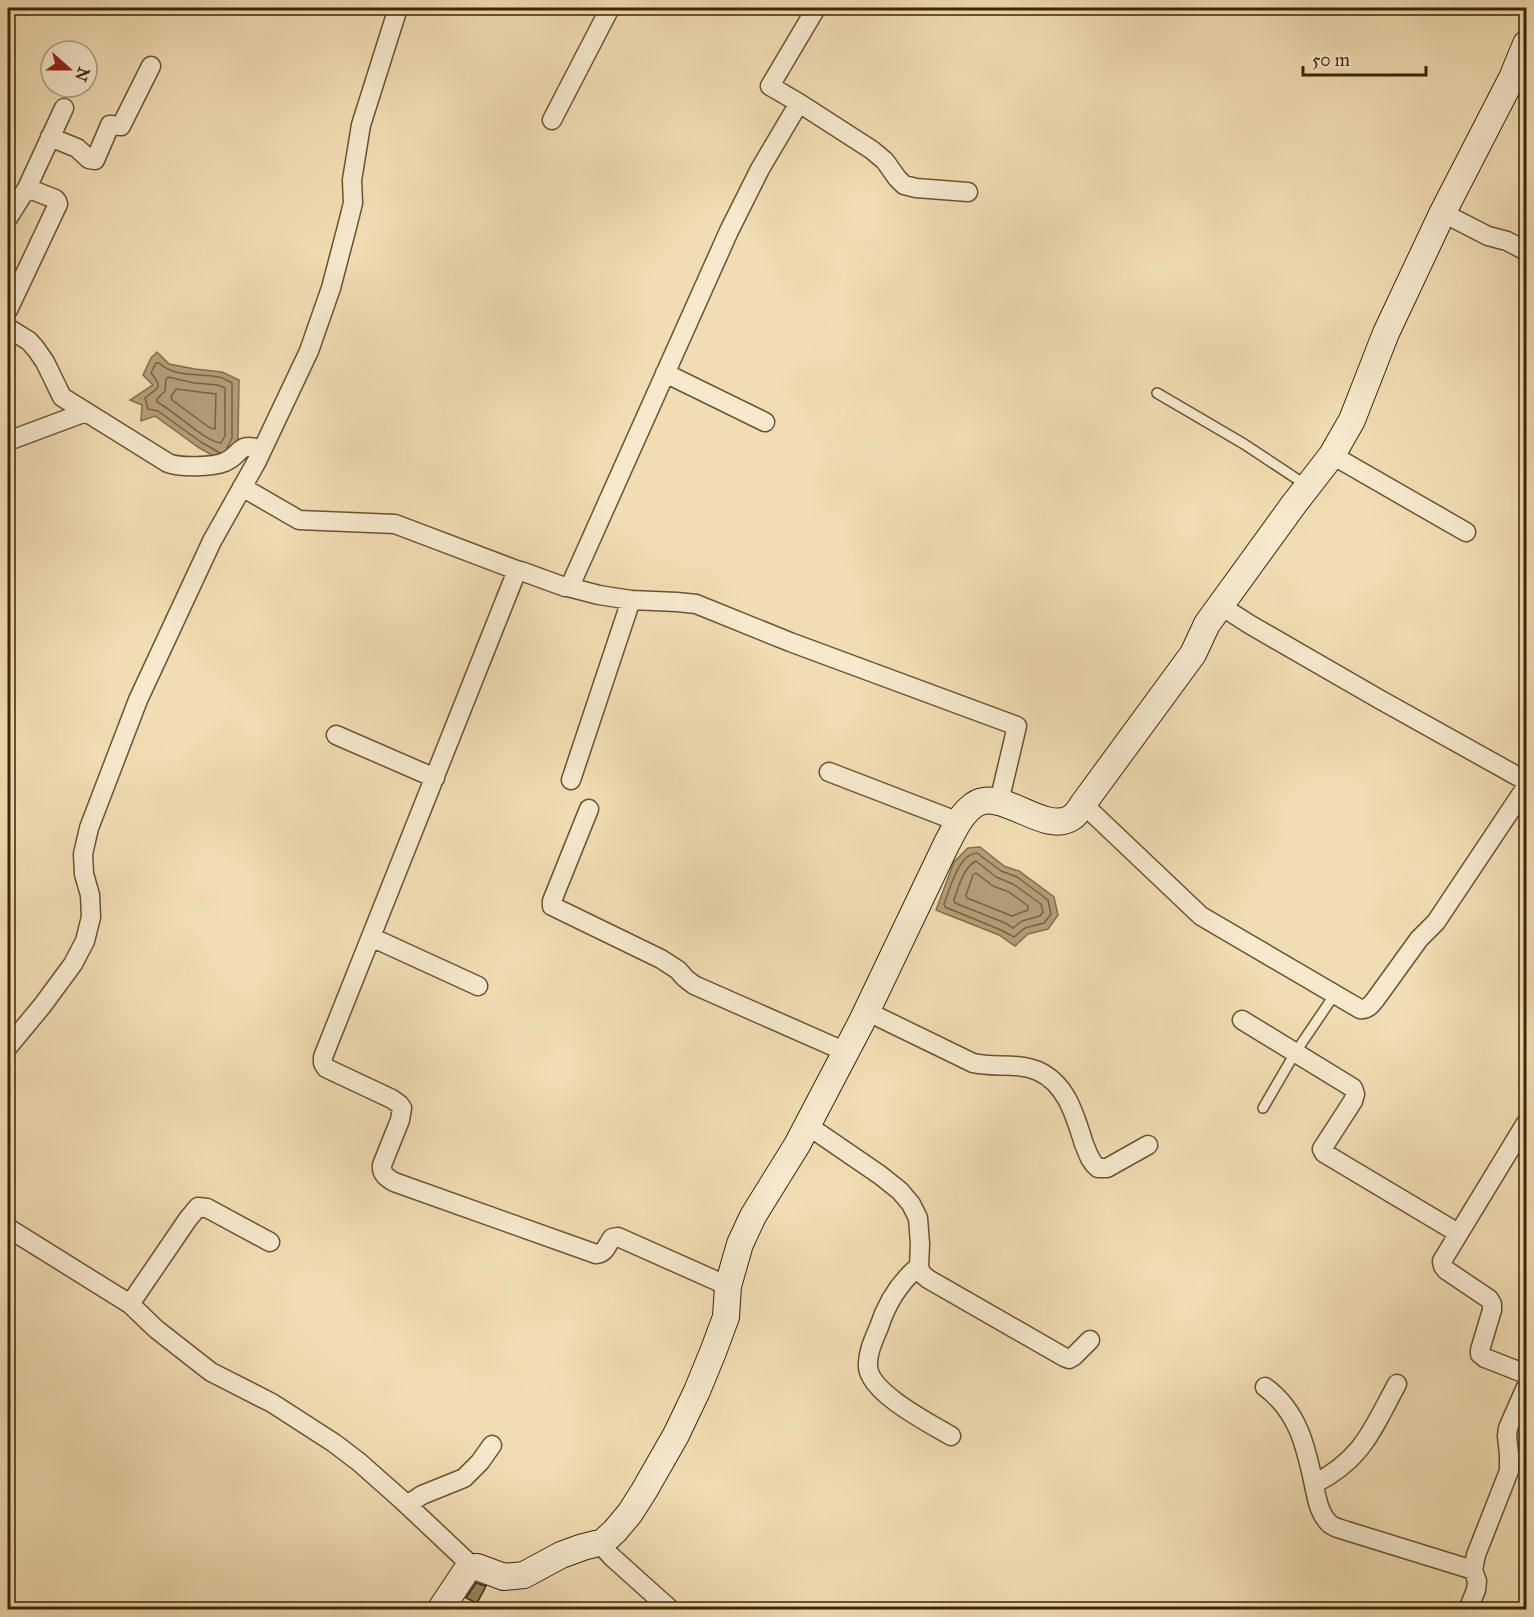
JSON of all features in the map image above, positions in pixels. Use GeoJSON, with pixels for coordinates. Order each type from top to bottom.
{"type":"FeatureCollection","features":[{"type":"Feature","properties":{"kind":"main road"},"geometry":{"type":"LineString","coordinates":[[440,1610],[468,1568],[473,1567],[504,1577],[524,1575],[561,1556],[603,1542],[630,1513],[656,1472],[697,1391],[726,1317],[728,1286],[740,1244],[753,1216],[782,1170],[846,1052],[959,822],[975,804],[985,800],[999,802],[1032,816],[1063,821],[1071,818],[1083,804],[1193,654],[1207,624],[1332,456],[1352,420],[1386,333],[1443,213],[1524,59]]}},
{"type":"Feature","properties":{"kind":"street"},"geometry":{"type":"LineString","coordinates":[[8,1047],[73,964],[85,941],[91,917],[83,854],[89,828],[138,700],[212,541],[262,450],[309,351],[331,288],[354,203],[352,180],[361,124],[398,8]]}},
{"type":"Feature","properties":{"kind":"street"},"geometry":{"type":"LineString","coordinates":[[552,120],[610,8]]}},
{"type":"Feature","properties":{"kind":"street"},"geometry":{"type":"LineString","coordinates":[[809,8],[815,10],[770,86],[872,150],[885,161],[904,185],[968,192]]}},
{"type":"Feature","properties":{"kind":"street"},"geometry":{"type":"LineString","coordinates":[[51,137],[77,148],[90,159],[95,160],[110,125],[121,126],[151,66]]}},
{"type":"Feature","properties":{"kind":"street"},"geometry":{"type":"LineString","coordinates":[[568,587],[576,574],[729,231],[760,169],[799,103]]}},
{"type":"Feature","properties":{"kind":"street"},"geometry":{"type":"LineString","coordinates":[[8,218],[27,188],[64,108]]}},
{"type":"Feature","properties":{"kind":"street"},"geometry":{"type":"LineString","coordinates":[[8,310],[58,204],[55,199],[27,188]]}},
{"type":"Feature","properties":{"kind":"street"},"geometry":{"type":"LineString","coordinates":[[1443,213],[1488,236],[1507,241],[1527,251]]}},
{"type":"Feature","properties":{"kind":"street"},"geometry":{"type":"LineString","coordinates":[[8,328],[29,341],[36,349],[62,397],[168,463],[175,466],[221,464],[244,447],[262,450]]}},
{"type":"Feature","properties":{"kind":"street"},"geometry":{"type":"LineString","coordinates":[[665,373],[765,422]]}},
{"type":"Feature","properties":{"kind":"street"},"geometry":{"type":"LineString","coordinates":[[8,441],[86,412]]}},
{"type":"Feature","properties":{"kind":"street"},"geometry":{"type":"LineString","coordinates":[[1332,456],[1466,532]]}},
{"type":"Feature","properties":{"kind":"street"},"geometry":{"type":"LineString","coordinates":[[242,487],[298,520],[395,524],[568,587],[631,600],[696,604],[790,642],[1017,726],[999,802]]}},
{"type":"Feature","properties":{"kind":"street"},"geometry":{"type":"LineString","coordinates":[[519,571],[515,576],[370,937],[323,1057],[323,1063],[326,1068],[392,1100],[402,1108],[400,1120],[382,1165],[385,1176],[394,1182],[596,1254],[602,1253],[612,1238],[618,1237],[728,1286]]}},
{"type":"Feature","properties":{"kind":"street"},"geometry":{"type":"LineString","coordinates":[[571,780],[631,600]]}},
{"type":"Feature","properties":{"kind":"street"},"geometry":{"type":"LineString","coordinates":[[1221,606],[1379,699],[1527,781]]}},
{"type":"Feature","properties":{"kind":"street"},"geometry":{"type":"LineString","coordinates":[[336,735],[435,778]]}},
{"type":"Feature","properties":{"kind":"street"},"geometry":{"type":"LineString","coordinates":[[829,772],[959,822]]}},
{"type":"Feature","properties":{"kind":"street"},"geometry":{"type":"LineString","coordinates":[[1083,804],[1201,916],[1360,1009],[1364,1009],[1371,1005],[1419,939],[1436,922],[1527,787]]}},
{"type":"Feature","properties":{"kind":"street"},"geometry":{"type":"LineString","coordinates":[[590,809],[552,901],[552,906],[661,959],[678,969],[694,985],[846,1052]]}},
{"type":"Feature","properties":{"kind":"street"},"geometry":{"type":"LineString","coordinates":[[370,937],[478,987]]}},
{"type":"Feature","properties":{"kind":"street"},"geometry":{"type":"LineString","coordinates":[[866,1011],[973,1063],[986,1066],[1019,1066],[1036,1070],[1050,1078],[1060,1087],[1069,1103],[1091,1161],[1098,1168],[1107,1168],[1148,1145]]}},
{"type":"Feature","properties":{"kind":"street"},"geometry":{"type":"LineString","coordinates":[[1242,1020],[1353,1088],[1355,1094],[1353,1101],[1322,1149],[1324,1153],[1458,1233]]}},
{"type":"Feature","properties":{"kind":"street"},"geometry":{"type":"LineString","coordinates":[[1527,1123],[1443,1257],[1442,1264],[1446,1270],[1489,1299],[1492,1304],[1480,1354],[1527,1374]]}},
{"type":"Feature","properties":{"kind":"street"},"geometry":{"type":"LineString","coordinates":[[807,1125],[880,1175],[900,1191],[911,1204],[918,1218],[919,1266],[921,1273],[928,1279],[1060,1356],[1069,1359],[1090,1340]]}},
{"type":"Feature","properties":{"kind":"street"},"geometry":{"type":"LineString","coordinates":[[130,1305],[198,1207],[203,1206],[270,1242]]}},
{"type":"Feature","properties":{"kind":"street"},"geometry":{"type":"LineString","coordinates":[[8,1228],[130,1305],[156,1329],[211,1372],[272,1403],[334,1443],[359,1462],[473,1567]]}},
{"type":"Feature","properties":{"kind":"street"},"geometry":{"type":"LineString","coordinates":[[919,1266],[896,1290],[885,1310],[869,1354],[868,1367],[875,1384],[887,1396],[951,1436]]}},
{"type":"Feature","properties":{"kind":"street"},"geometry":{"type":"LineString","coordinates":[[1314,1484],[1331,1475],[1356,1455],[1367,1440],[1396,1384]]}},
{"type":"Feature","properties":{"kind":"street"},"geometry":{"type":"LineString","coordinates":[[1266,1387],[1282,1401],[1298,1427],[1320,1510],[1330,1524],[1473,1570]]}},
{"type":"Feature","properties":{"kind":"street"},"geometry":{"type":"LineString","coordinates":[[1468,1610],[1476,1590],[1477,1581],[1473,1570],[1479,1544],[1509,1471],[1508,1428],[1527,1387]]}},
{"type":"Feature","properties":{"kind":"street"},"geometry":{"type":"LineString","coordinates":[[407,1505],[422,1495],[464,1478],[480,1462],[492,1445]]}},
{"type":"Feature","properties":{"kind":"street"},"geometry":{"type":"LineString","coordinates":[[598,1543],[671,1610]]}},
{"type":"Feature","properties":{"kind":"lane"},"geometry":{"type":"LineString","coordinates":[[1157,393],[1282,467],[1308,486]]}},
{"type":"Feature","properties":{"kind":"lane"},"geometry":{"type":"LineString","coordinates":[[1263,1108],[1295,1053],[1335,994]]}},
{"type":"Feature","properties":{"kind":"water"},"geometry":{"type":"Polygon","coordinates":[[[157,352],[169,364],[222,372],[239,380],[238,440],[229,457],[220,460],[155,416],[141,421],[142,405],[130,400],[153,385],[143,375],[151,358],[157,352]]]}},
{"type":"Feature","properties":{"kind":"water"},"geometry":{"type":"Polygon","coordinates":[[[980,847],[1004,866],[1019,871],[1054,897],[1058,915],[1048,929],[1028,934],[1015,946],[999,935],[936,910],[954,862],[968,848],[980,847]]]}},
{"type":"Feature","properties":{"kind":"building"},"geometry":{"type":"Polygon","coordinates":[[[476,1583],[486,1586],[477,1603],[466,1598],[476,1583]]]}}]}
